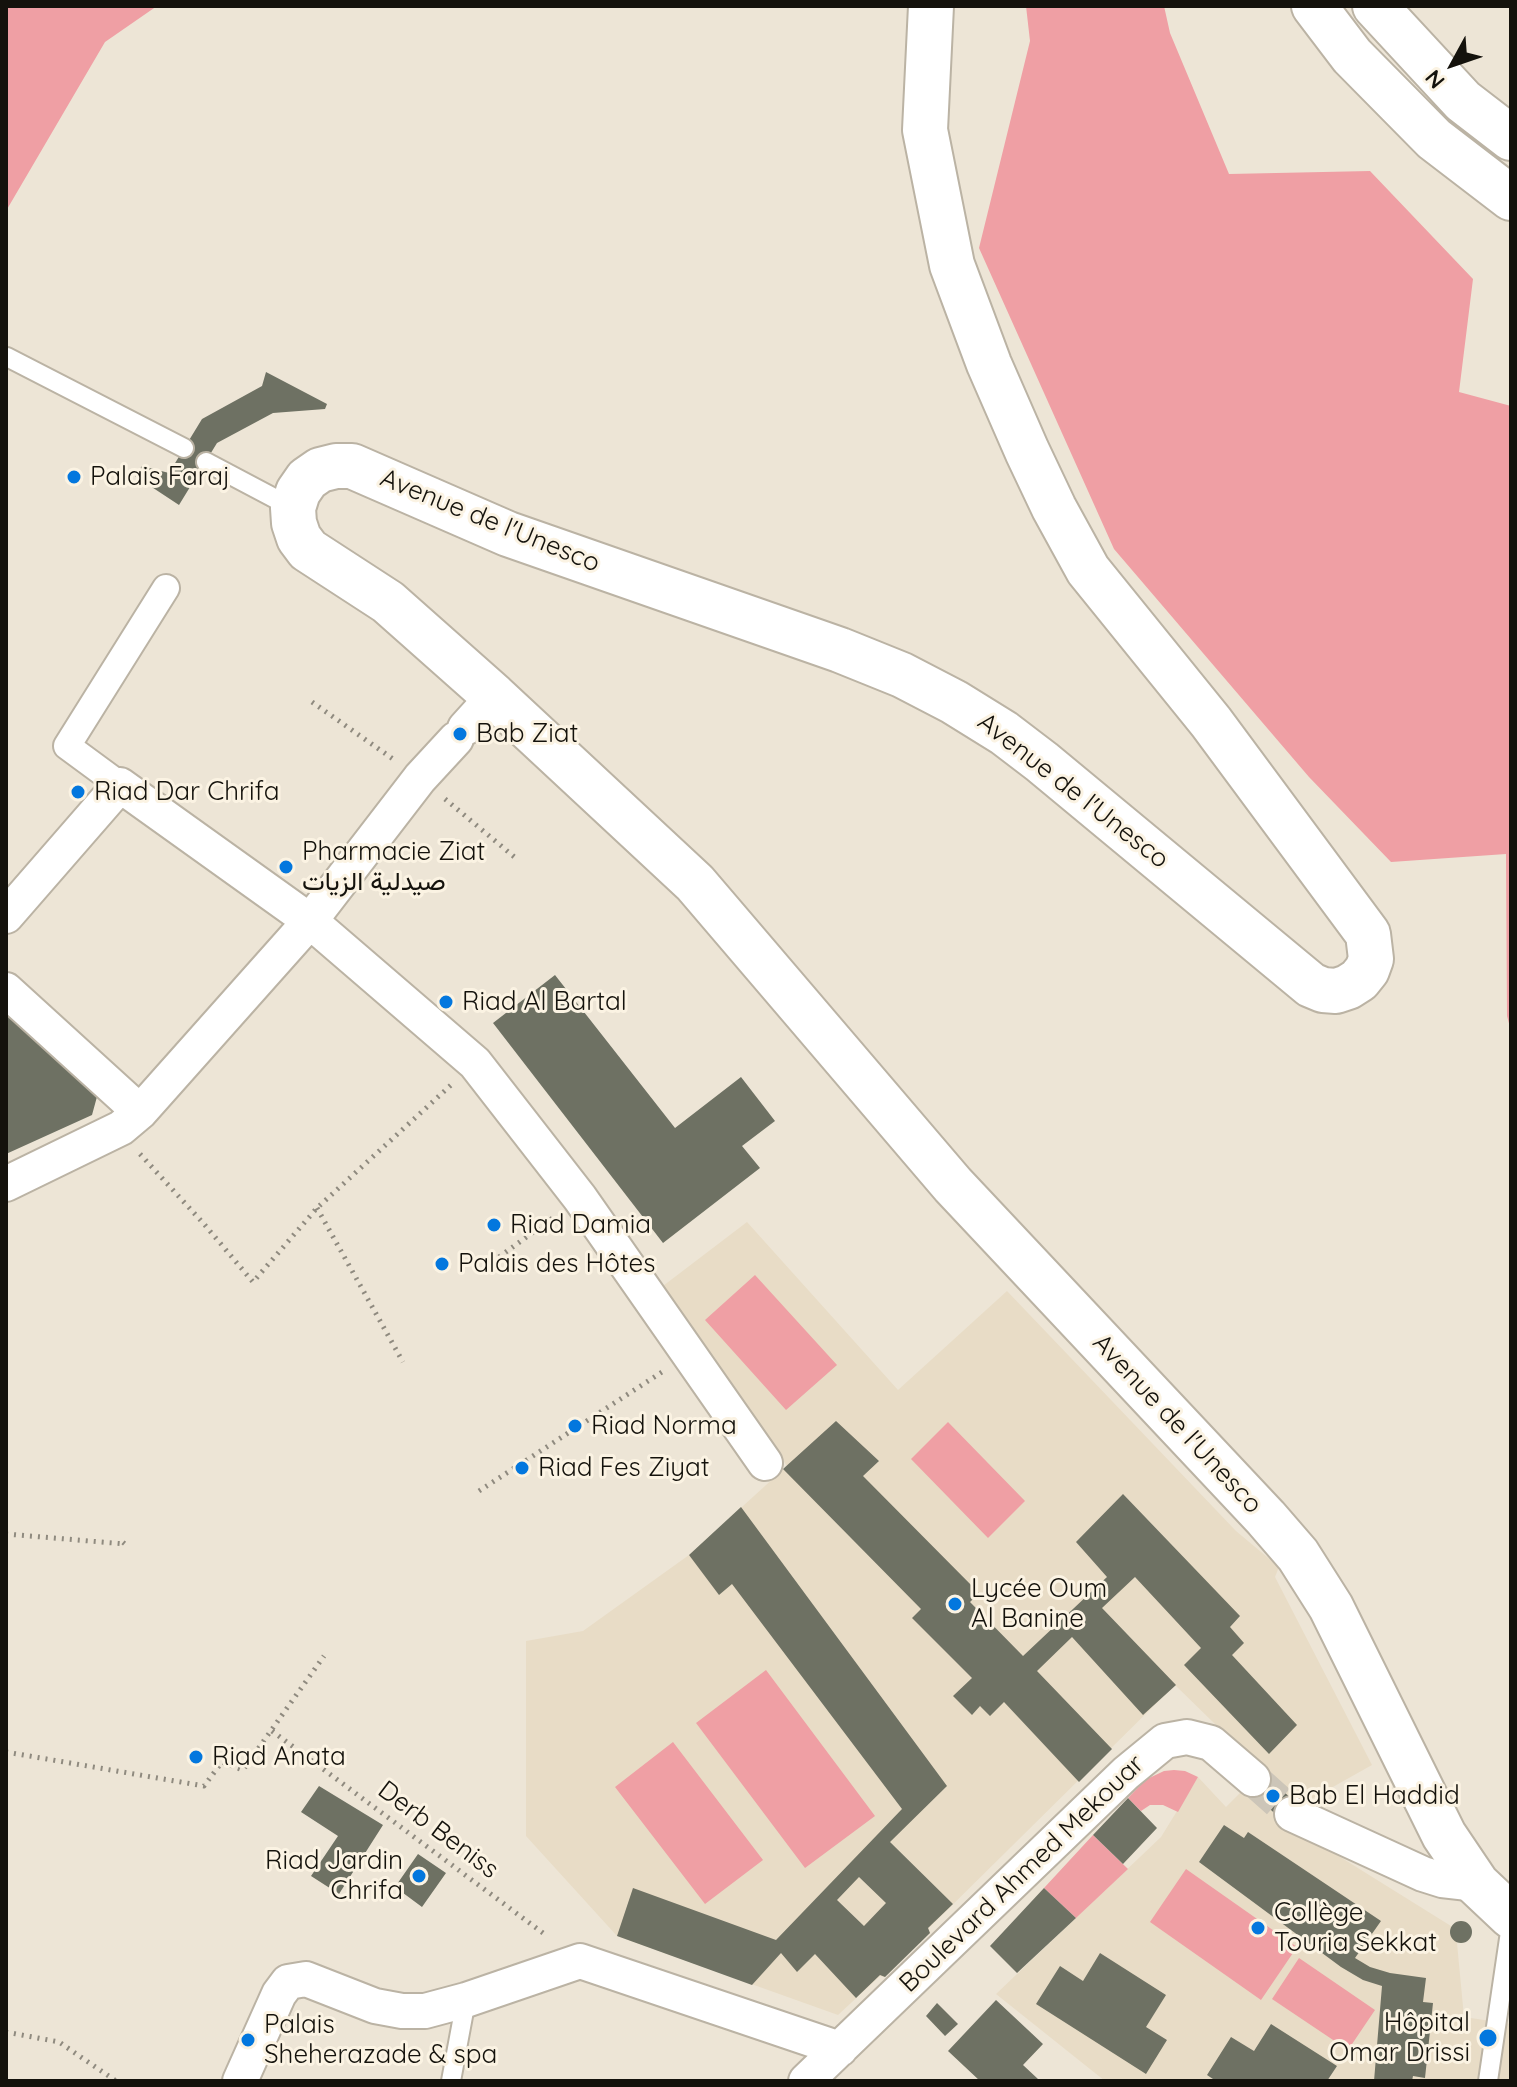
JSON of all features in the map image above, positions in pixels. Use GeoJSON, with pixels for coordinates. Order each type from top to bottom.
{"type":"FeatureCollection","features":[{"type":"Feature","properties":{"kind":"main road","name":"Avenue de l'Unesco"},"geometry":{"type":"LineString","coordinates":[[931,6],[925,130],[952,265],[989,364],[1027,451],[1088,570],[1211,722],[1368,934],[1372,946],[1371,959],[1359,980],[1336,991],[1311,985],[1042,762],[967,710],[902,675],[840,650],[508,534],[352,466],[320,470],[307,479],[298,492],[293,508],[299,538],[308,550],[388,602],[695,883],[953,1185],[1266,1518],[1298,1555],[1331,1607],[1444,1835],[1477,1884],[1511,1916]]}},
{"type":"Feature","properties":{"kind":"main road"},"geometry":{"type":"LineString","coordinates":[[1314,6],[1352,56],[1434,139],[1511,198]]}},
{"type":"Feature","properties":{"kind":"main road"},"geometry":{"type":"LineString","coordinates":[[1375,6],[1463,101],[1511,138]]}},
{"type":"Feature","properties":{"kind":"street"},"geometry":{"type":"LineString","coordinates":[[166,588],[67,746],[310,921],[475,1063],[580,1198],[765,1463]]}},
{"type":"Feature","properties":{"kind":"street"},"geometry":{"type":"LineString","coordinates":[[6,1184],[131,1120],[310,921],[420,778],[494,696]]}},
{"type":"Feature","properties":{"kind":"street"},"geometry":{"type":"LineString","coordinates":[[6,916],[120,785]]}},
{"type":"Feature","properties":{"kind":"street"},"geometry":{"type":"LineString","coordinates":[[6,990],[131,1120]]}},
{"type":"Feature","properties":{"kind":"street","name":"Boulevard Ahmed Mekouar"},"geometry":{"type":"LineString","coordinates":[[806,2081],[1126,1773],[1165,1741],[1187,1737],[1211,1743],[1253,1779]]}},
{"type":"Feature","properties":{"kind":"street"},"geometry":{"type":"LineString","coordinates":[[1292,1814],[1423,1874],[1442,1880],[1477,1884]]}},
{"type":"Feature","properties":{"kind":"street"},"geometry":{"type":"LineString","coordinates":[[240,2081],[279,1994],[288,1982],[306,1979],[375,2006],[425,2011],[580,1961],[840,2049]]}},
{"type":"Feature","properties":{"kind":"lane"},"geometry":{"type":"LineString","coordinates":[[7,357],[184,448]]}},
{"type":"Feature","properties":{"kind":"lane"},"geometry":{"type":"LineString","coordinates":[[206,462],[293,508]]}},
{"type":"Feature","properties":{"kind":"lane"},"geometry":{"type":"LineString","coordinates":[[1488,2081],[1511,1925]]}},
{"type":"Feature","properties":{"kind":"lane"},"geometry":{"type":"LineString","coordinates":[[451,2081],[466,2000]]}},
{"type":"Feature","properties":{"kind":"path"},"geometry":{"type":"LineString","coordinates":[[131,1120],[139,1153],[253,1282],[317,1208],[475,1063]]}},
{"type":"Feature","properties":{"kind":"path"},"geometry":{"type":"LineString","coordinates":[[499,1257],[580,1198]]}},
{"type":"Feature","properties":{"kind":"path"},"geometry":{"type":"LineString","coordinates":[[317,1208],[403,1362]]}},
{"type":"Feature","properties":{"kind":"path"},"geometry":{"type":"LineString","coordinates":[[479,1491],[690,1354]]}},
{"type":"Feature","properties":{"kind":"path"},"geometry":{"type":"LineString","coordinates":[[6,1534],[125,1544],[120,1540]]}},
{"type":"Feature","properties":{"kind":"path"},"geometry":{"type":"LineString","coordinates":[[6,1752],[204,1786],[222,1762],[243,1770],[324,1656]]}},
{"type":"Feature","properties":{"kind":"path","name":"Derb Beniss"},"geometry":{"type":"LineString","coordinates":[[272,1731],[580,1961]]}},
{"type":"Feature","properties":{"kind":"path"},"geometry":{"type":"LineString","coordinates":[[6,2032],[59,2042],[116,2081]]}},
{"type":"Feature","properties":{"kind":"shaded area"},"geometry":{"type":"Polygon","coordinates":[[[6,6],[157,6],[105,42],[6,211],[6,6]]]}},
{"type":"Feature","properties":{"kind":"shaded area"},"geometry":{"type":"Polygon","coordinates":[[[1026,6],[1164,6],[1170,33],[1229,174],[1370,171],[1473,279],[1459,392],[1511,406],[1511,1031],[1507,1016],[1506,854],[1391,862],[1309,777],[1114,549],[979,248],[1030,41],[1026,6]]]}},
{"type":"Feature","properties":{"kind":"shaded area","name":"Lycée Oum Al Banine"},"geometry":{"type":"Polygon","coordinates":[[[747,1222],[898,1390],[1007,1291],[1236,1531],[1279,1567],[1275,1577],[1372,1765],[1299,1806],[1175,1685],[929,1928],[930,1933],[885,1977],[880,1976],[838,2015],[617,1936],[526,1836],[526,1641],[583,1631],[689,1555],[787,1466],[659,1289],[747,1222]]]}},
{"type":"Feature","properties":{"kind":"shaded area"},"geometry":{"type":"Polygon","coordinates":[[[755,1275],[837,1365],[786,1410],[705,1320],[755,1275]]]}},
{"type":"Feature","properties":{"kind":"shaded area"},"geometry":{"type":"Polygon","coordinates":[[[948,1422],[1025,1501],[988,1538],[911,1459],[948,1422]]]}},
{"type":"Feature","properties":{"kind":"shaded area"},"geometry":{"type":"Polygon","coordinates":[[[766,1670],[875,1816],[805,1868],[696,1723],[766,1670]]]}},
{"type":"Feature","properties":{"kind":"shaded area"},"geometry":{"type":"Polygon","coordinates":[[[673,1742],[763,1860],[705,1904],[615,1787],[673,1742]]]}},
{"type":"Feature","properties":{"kind":"shaded area"},"geometry":{"type":"Polygon","coordinates":[[[1174,1770],[1198,1777],[1178,1812],[1163,1805],[1150,1805],[1141,1811],[1128,1798],[1145,1780],[1174,1770]]]}},
{"type":"Feature","properties":{"kind":"shaded area","name":"Collège Touria Sekkat"},"geometry":{"type":"Polygon","coordinates":[[[1198,1777],[1226,1807],[1246,1787],[1284,1822],[1451,1926],[1450,1934],[1457,1943],[1464,2017],[1511,2024],[1511,2081],[1105,2081],[996,1994],[1161,1837],[1198,1777]]]}},
{"type":"Feature","properties":{"kind":"shaded area"},"geometry":{"type":"Polygon","coordinates":[[[1093,1835],[1128,1869],[1076,1918],[1044,1888],[1093,1835]]]}},
{"type":"Feature","properties":{"kind":"shaded area"},"geometry":{"type":"Polygon","coordinates":[[[1186,1869],[1297,1947],[1261,2000],[1150,1922],[1186,1869]]]}},
{"type":"Feature","properties":{"kind":"shaded area"},"geometry":{"type":"Polygon","coordinates":[[[1299,1958],[1375,2010],[1348,2050],[1272,1999],[1299,1958]]]}},
{"type":"Feature","properties":{"kind":"building"},"geometry":{"type":"Polygon","coordinates":[[[266,372],[327,404],[325,409],[273,413],[217,443],[179,505],[135,476],[142,466],[169,473],[202,419],[262,386],[266,372]]]}},
{"type":"Feature","properties":{"kind":"building"},"geometry":{"type":"Polygon","coordinates":[[[555,975],[675,1128],[741,1077],[775,1121],[742,1146],[760,1168],[663,1243],[493,1023],[555,975]]]}},
{"type":"Feature","properties":{"kind":"building"},"geometry":{"type":"Polygon","coordinates":[[[6,1000],[98,1093],[92,1115],[6,1154],[6,1000]]]}},
{"type":"Feature","properties":{"kind":"building"},"geometry":{"type":"Polygon","coordinates":[[[836,1421],[879,1461],[863,1476],[979,1593],[970,1602],[1023,1656],[1107,1577],[1076,1542],[1123,1494],[1240,1616],[1230,1627],[1244,1643],[1232,1655],[1297,1725],[1269,1754],[1184,1665],[1201,1648],[1135,1577],[1102,1608],[1176,1685],[1143,1715],[1072,1637],[1037,1671],[1112,1749],[1079,1782],[1004,1702],[990,1716],[980,1706],[972,1715],[953,1696],[972,1678],[912,1618],[921,1609],[783,1469],[836,1421]]]}},
{"type":"Feature","properties":{"kind":"building"},"geometry":{"type":"Polygon","coordinates":[[[741,1507],[947,1786],[890,1842],[953,1904],[928,1928],[930,1933],[885,1977],[880,1975],[856,1998],[815,1954],[797,1972],[781,1953],[752,1985],[617,1936],[633,1888],[776,1940],[902,1809],[732,1584],[719,1595],[689,1555],[741,1507]],[[859,1877],[837,1900],[864,1926],[886,1903],[859,1877]]]}},
{"type":"Feature","properties":{"kind":"building","name":"Bab El Haddid"},"geometry":{"type":"Polygon","coordinates":[[[1261,1770],[1299,1806],[1284,1822],[1246,1787],[1261,1770]]]}},
{"type":"Feature","properties":{"kind":"building"},"geometry":{"type":"Polygon","coordinates":[[[319,1786],[383,1825],[339,1894],[311,1876],[338,1836],[301,1812],[319,1786]]]}},
{"type":"Feature","properties":{"kind":"building"},"geometry":{"type":"Polygon","coordinates":[[[1128,1798],[1157,1828],[1123,1864],[1093,1835],[1128,1798]]]}},
{"type":"Feature","properties":{"kind":"building"},"geometry":{"type":"Polygon","coordinates":[[[1224,1825],[1244,1838],[1248,1832],[1381,1921],[1355,1958],[1390,1973],[1426,1978],[1423,2002],[1433,2003],[1425,2078],[1413,2076],[1412,2081],[1374,2081],[1382,1986],[1363,1980],[1341,1967],[1199,1862],[1224,1825]]]}},
{"type":"Feature","properties":{"kind":"building"},"geometry":{"type":"Polygon","coordinates":[[[418,1854],[446,1873],[422,1907],[395,1887],[418,1854]]]}},
{"type":"Feature","properties":{"kind":"building"},"geometry":{"type":"Polygon","coordinates":[[[1044,1888],[1076,1918],[1017,1973],[990,1946],[1044,1888]]]}},
{"type":"Feature","properties":{"kind":"building"},"geometry":{"type":"Polygon","coordinates":[[[1457,1921],[1465,1921],[1472,1932],[1465,1943],[1457,1943],[1450,1936],[1450,1928],[1457,1921]]]}},
{"type":"Feature","properties":{"kind":"building"},"geometry":{"type":"Polygon","coordinates":[[[1100,1953],[1166,1995],[1146,2027],[1167,2040],[1146,2074],[1036,2004],[1060,1966],[1083,1981],[1100,1953]]]}},
{"type":"Feature","properties":{"kind":"building"},"geometry":{"type":"Polygon","coordinates":[[[996,2000],[1043,2044],[1023,2065],[1038,2079],[1036,2081],[980,2081],[948,2051],[996,2000]]]}},
{"type":"Feature","properties":{"kind":"building"},"geometry":{"type":"Polygon","coordinates":[[[937,2003],[958,2024],[945,2036],[926,2016],[937,2003]]]}},
{"type":"Feature","properties":{"kind":"building"},"geometry":{"type":"Polygon","coordinates":[[[1271,2024],[1337,2066],[1327,2081],[1216,2081],[1207,2075],[1231,2037],[1254,2051],[1271,2024]]]}},
{"type":"Feature","properties":{"kind":"tunnel"},"geometry":{"type":"LineString","coordinates":[[1253,1779],[1292,1814]]}},
{"type":"Feature","properties":{"kind":"place","name":"Palais Faraj"},"geometry":{"type":"Point","coordinates":[74,477]}},
{"type":"Feature","properties":{"kind":"place","name":"Bab Ziat"},"geometry":{"type":"Point","coordinates":[460,734]}},
{"type":"Feature","properties":{"kind":"place","name":"Riad Dar Chrifa"},"geometry":{"type":"Point","coordinates":[78,792]}},
{"type":"Feature","properties":{"kind":"place","name":"Pharmacie Ziat صيدلية الزيات"},"geometry":{"type":"Point","coordinates":[286,867]}},
{"type":"Feature","properties":{"kind":"place","name":"Riad Al Bartal"},"geometry":{"type":"Point","coordinates":[446,1002]}},
{"type":"Feature","properties":{"kind":"place","name":"Riad Damia"},"geometry":{"type":"Point","coordinates":[494,1225]}},
{"type":"Feature","properties":{"kind":"place","name":"Palais des Hôtes"},"geometry":{"type":"Point","coordinates":[442,1264]}},
{"type":"Feature","properties":{"kind":"place","name":"Riad Norma"},"geometry":{"type":"Point","coordinates":[575,1426]}},
{"type":"Feature","properties":{"kind":"place","name":"Riad Fes Ziyat"},"geometry":{"type":"Point","coordinates":[522,1468]}},
{"type":"Feature","properties":{"kind":"place","name":"Lycée Oum Al Banine"},"geometry":{"type":"Point","coordinates":[955,1604]}},
{"type":"Feature","properties":{"kind":"place","name":"Riad Anata"},"geometry":{"type":"Point","coordinates":[196,1757]}},
{"type":"Feature","properties":{"kind":"place","name":"Bab El Haddid"},"geometry":{"type":"Point","coordinates":[1273,1796]}},
{"type":"Feature","properties":{"kind":"place","name":"Riad Jardin Chrifa"},"geometry":{"type":"Point","coordinates":[419,1876]}},
{"type":"Feature","properties":{"kind":"place","name":"Collège Touria Sekkat"},"geometry":{"type":"Point","coordinates":[1258,1928]}},
{"type":"Feature","properties":{"kind":"place","name":"Hôpital Omar Drissi"},"geometry":{"type":"Point","coordinates":[1488,2038]}},
{"type":"Feature","properties":{"kind":"place","name":"Palais Sheherazade & spa"},"geometry":{"type":"Point","coordinates":[248,2040]}}]}
